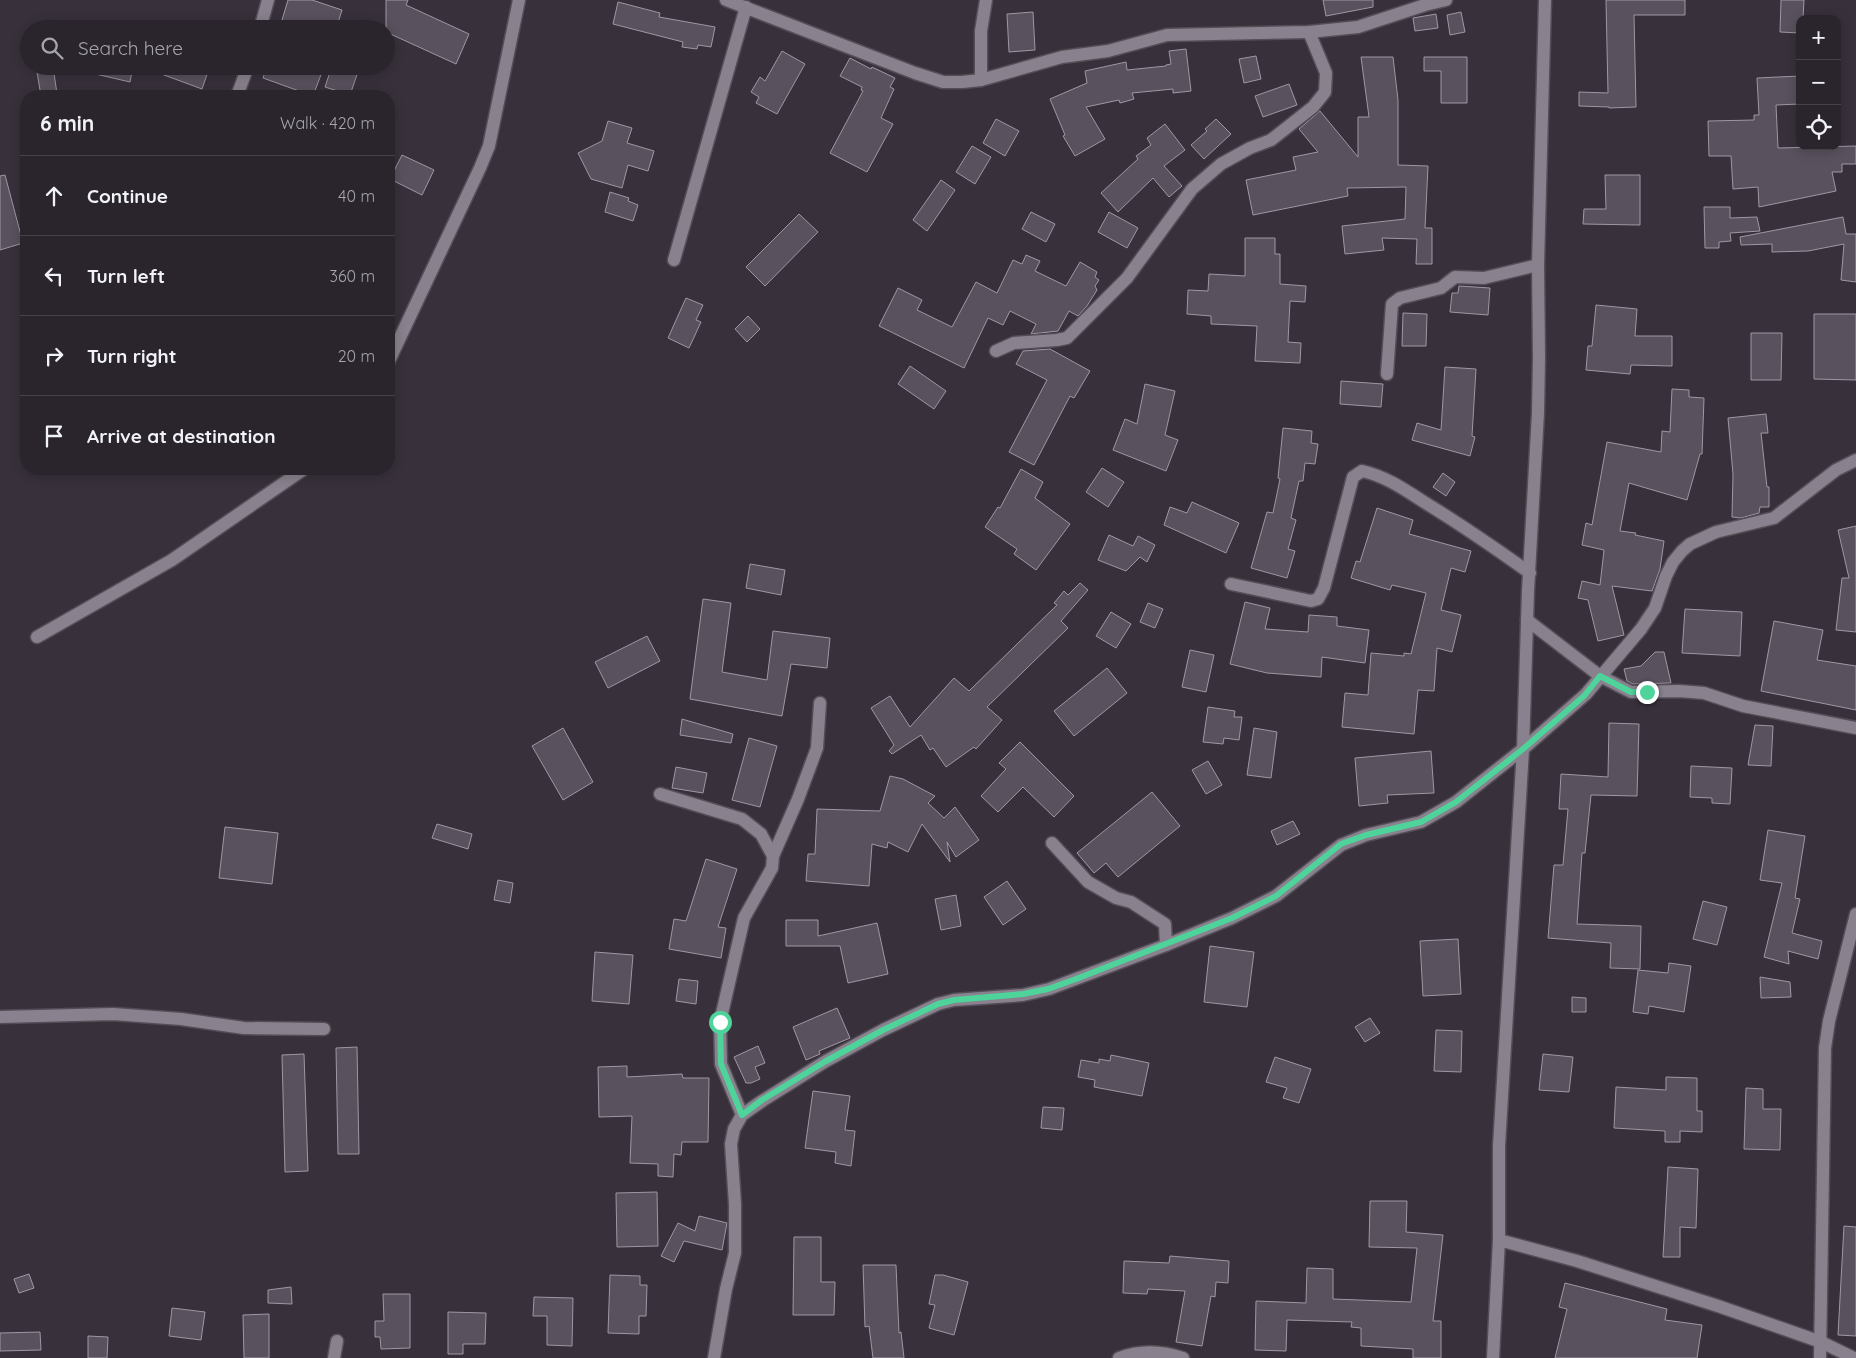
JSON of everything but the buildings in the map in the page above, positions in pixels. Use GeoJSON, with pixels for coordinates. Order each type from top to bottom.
{"type":"FeatureCollection","features":[{"type":"Feature","properties":{"kind":"street"},"geometry":{"type":"LineString","coordinates":[[262,20],[268,0]]}},
{"type":"Feature","properties":{"kind":"street"},"geometry":{"type":"LineString","coordinates":[[395,348],[489,146],[519,0]]}},
{"type":"Feature","properties":{"kind":"street"},"geometry":{"type":"LineString","coordinates":[[726,0],[943,82],[981,80],[1062,57],[1108,51],[1167,35],[1309,32],[1358,27],[1446,0]]}},
{"type":"Feature","properties":{"kind":"street"},"geometry":{"type":"LineString","coordinates":[[981,80],[981,31],[986,0]]}},
{"type":"Feature","properties":{"kind":"street"},"geometry":{"type":"LineString","coordinates":[[1493,1358],[1499,1240],[1499,1146],[1523,749],[1539,358],[1538,265],[1545,0]]}},
{"type":"Feature","properties":{"kind":"street"},"geometry":{"type":"LineString","coordinates":[[674,260],[746,7]]}},
{"type":"Feature","properties":{"kind":"street"},"geometry":{"type":"LineString","coordinates":[[996,351],[1014,343],[1067,338],[1127,278],[1192,189],[1222,164],[1250,148],[1271,140],[1313,107],[1325,92],[1326,73],[1309,32]]}},
{"type":"Feature","properties":{"kind":"street"},"geometry":{"type":"LineString","coordinates":[[239,90],[245,75]]}},
{"type":"Feature","properties":{"kind":"street"},"geometry":{"type":"LineString","coordinates":[[1387,374],[1392,304],[1400,298],[1441,288],[1455,278],[1484,278],[1538,265]]}},
{"type":"Feature","properties":{"kind":"street"},"geometry":{"type":"LineString","coordinates":[[714,1358],[726,1289],[735,1253],[735,1204],[731,1144],[734,1129],[742,1115],[762,1100],[826,1061],[883,1030],[938,1004],[954,1000],[1023,994],[1048,989],[1166,945],[1232,918],[1276,896],[1341,844],[1366,835],[1421,822],[1456,802],[1523,749],[1584,696],[1641,629],[1654,608],[1666,576],[1674,562],[1690,544],[1716,532],[1774,518],[1836,470],[1856,460]]}},
{"type":"Feature","properties":{"kind":"street"},"geometry":{"type":"LineString","coordinates":[[1231,584],[1311,601],[1318,599],[1324,588],[1352,477],[1362,471],[1378,475],[1407,491],[1462,525],[1530,573]]}},
{"type":"Feature","properties":{"kind":"street"},"geometry":{"type":"LineString","coordinates":[[38,637],[172,560],[295,475]]}},
{"type":"Feature","properties":{"kind":"street"},"geometry":{"type":"LineString","coordinates":[[1527,620],[1600,676],[1631,692],[1679,691],[1704,693],[1743,706],[1856,728]]}},
{"type":"Feature","properties":{"kind":"street"},"geometry":{"type":"LineString","coordinates":[[742,1115],[721,1064],[720,1022],[744,918],[772,868],[773,856],[798,799],[817,748],[820,703]]}},
{"type":"Feature","properties":{"kind":"street"},"geometry":{"type":"LineString","coordinates":[[660,794],[742,820],[761,834],[773,856]]}},
{"type":"Feature","properties":{"kind":"street"},"geometry":{"type":"LineString","coordinates":[[1052,843],[1088,882],[1116,898],[1131,902],[1164,924],[1166,945]]}},
{"type":"Feature","properties":{"kind":"street"},"geometry":{"type":"LineString","coordinates":[[1820,1358],[1825,1048],[1829,1021],[1856,914]]}},
{"type":"Feature","properties":{"kind":"street"},"geometry":{"type":"LineString","coordinates":[[0,1017],[113,1014],[181,1019],[244,1028],[324,1028]]}},
{"type":"Feature","properties":{"kind":"street"},"geometry":{"type":"LineString","coordinates":[[1499,1240],[1577,1261],[1718,1306],[1821,1342],[1854,1358]]}},
{"type":"Feature","properties":{"kind":"street"},"geometry":{"type":"LineString","coordinates":[[334,1358],[337,1341]]}},
{"type":"Feature","properties":{"kind":"street"},"geometry":{"type":"LineString","coordinates":[[1119,1358],[1132,1353],[1158,1352],[1184,1358]]}},
{"type":"Feature","properties":{"kind":"route"},"geometry":{"type":"LineString","coordinates":[[720,1022],[721,1064],[742,1115],[762,1100],[826,1061],[883,1030],[938,1004],[954,1000],[1023,994],[1048,989],[1076,979],[1232,918],[1276,896],[1341,844],[1366,835],[1421,822],[1456,802],[1523,749],[1584,696],[1600,676],[1615,686],[1631,692],[1647,692]]}}]}
